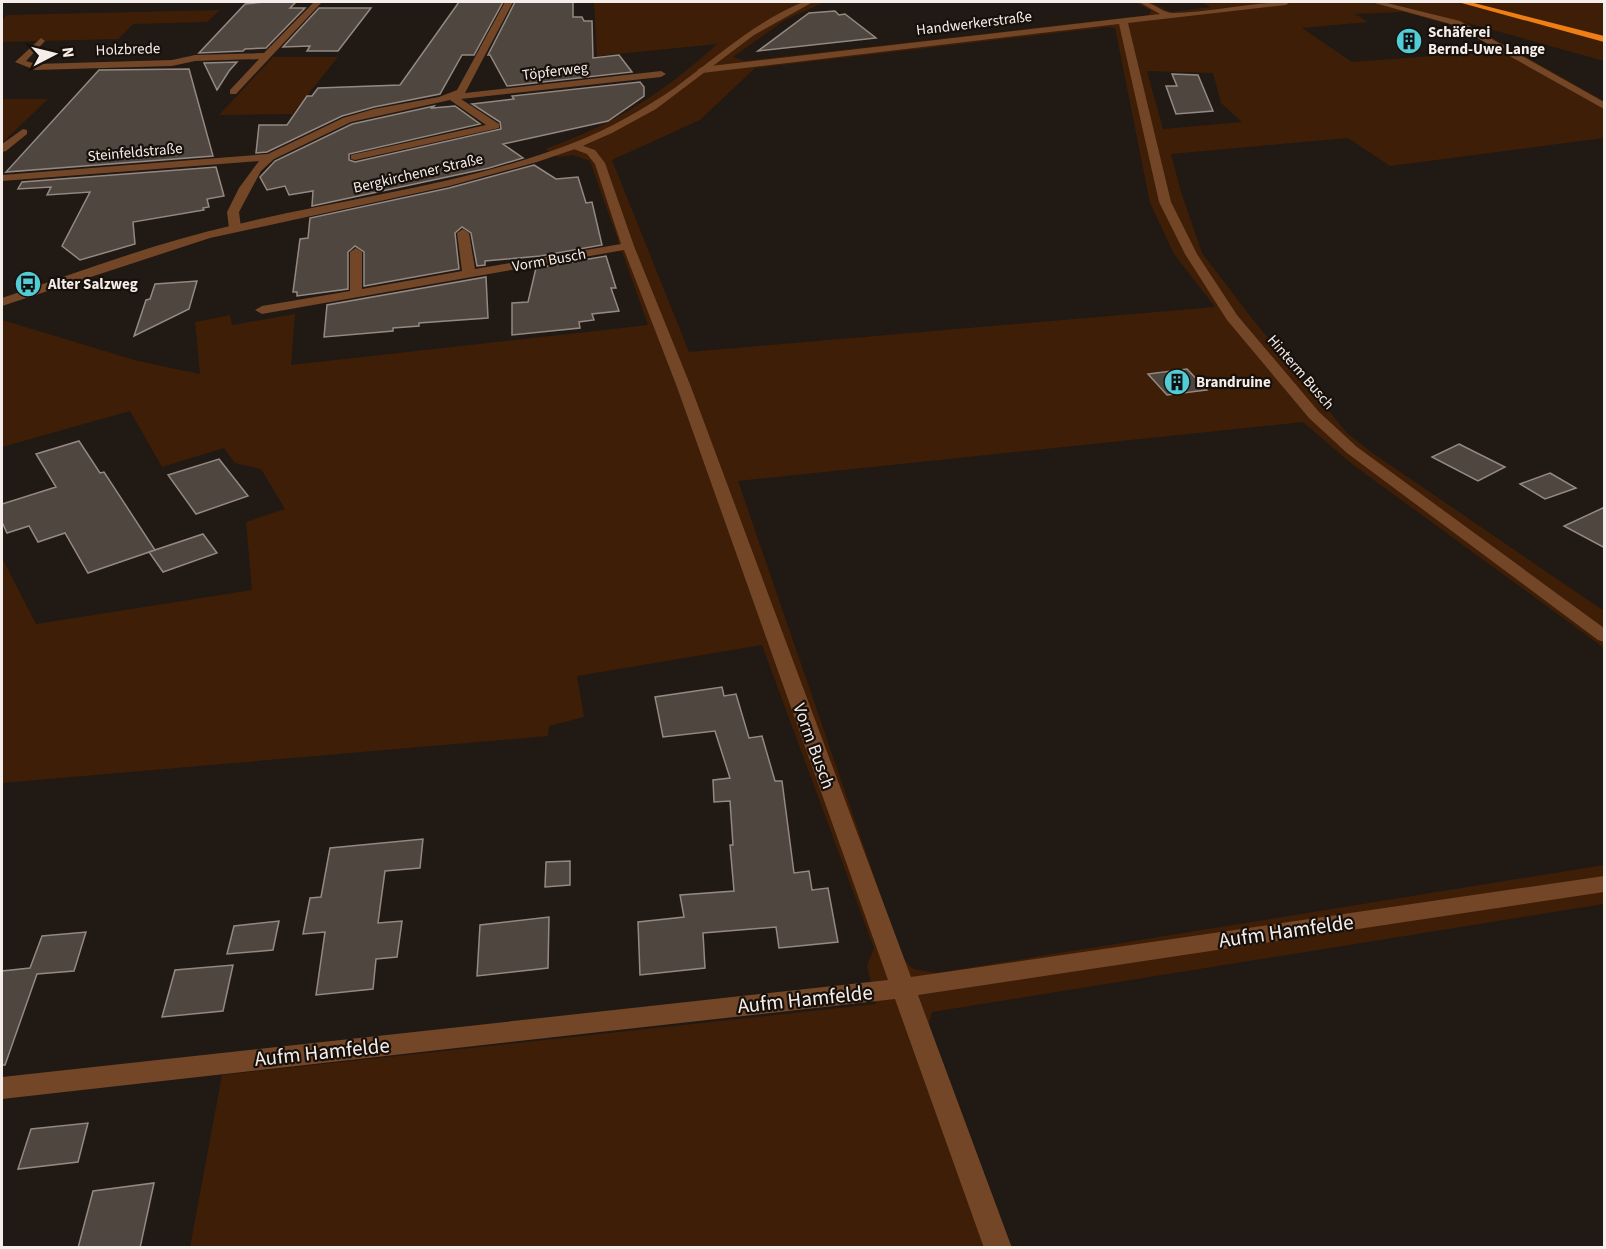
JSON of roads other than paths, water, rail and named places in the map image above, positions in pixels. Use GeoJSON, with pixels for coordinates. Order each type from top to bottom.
{"type":"FeatureCollection","features":[{"type":"Feature","properties":{"kind":"highway"},"geometry":{"type":"LineString","coordinates":[[1462,2],[1605,39]]}},
{"type":"Feature","properties":{"kind":"highway"},"geometry":{"type":"LineString","coordinates":[[1493,2],[1605,30]]}},
{"type":"Feature","properties":{"kind":"street"},"geometry":{"type":"LineString","coordinates":[[233,92],[318,2]]}},
{"type":"Feature","properties":{"kind":"street"},"geometry":{"type":"LineString","coordinates":[[235,228],[233,212],[245,188],[257,169],[270,158],[347,120],[374,112],[452,97],[461,92],[509,2]]}},
{"type":"Feature","properties":{"kind":"street","name":"Bergkirchener Straße"},"geometry":{"type":"LineString","coordinates":[[2,302],[154,250],[235,228],[462,179],[575,146],[663,100],[773,18],[809,2]]}},
{"type":"Feature","properties":{"kind":"street"},"geometry":{"type":"LineString","coordinates":[[1143,2],[1168,15]]}},
{"type":"Feature","properties":{"kind":"street","name":"Handwerkerstraße"},"geometry":{"type":"LineString","coordinates":[[702,70],[1286,2]]}},
{"type":"Feature","properties":{"kind":"street"},"geometry":{"type":"LineString","coordinates":[[1375,2],[1442,18],[1465,27],[1605,106]]}},
{"type":"Feature","properties":{"kind":"street","name":"Hinterm Busch"},"geometry":{"type":"LineString","coordinates":[[1123,21],[1165,202],[1191,254],[1232,317],[1314,415],[1352,450],[1605,636]]}},
{"type":"Feature","properties":{"kind":"street","name":"Holzbrede"},"geometry":{"type":"LineString","coordinates":[[42,41],[20,62],[35,67],[172,63],[195,58],[267,56]]}},
{"type":"Feature","properties":{"kind":"street","name":"Töpferweg"},"geometry":{"type":"LineString","coordinates":[[452,97],[661,74]]}},
{"type":"Feature","properties":{"kind":"street"},"geometry":{"type":"LineString","coordinates":[[355,157],[495,126],[452,97]]}},
{"type":"Feature","properties":{"kind":"street"},"geometry":{"type":"LineString","coordinates":[[2,149],[23,132]]}},
{"type":"Feature","properties":{"kind":"street","name":"Vorm Busch"},"geometry":{"type":"LineString","coordinates":[[575,146],[596,157],[628,246],[684,387],[998,1248]]}},
{"type":"Feature","properties":{"kind":"street","name":"Steinfeldstraße"},"geometry":{"type":"LineString","coordinates":[[2,178],[270,158]]}},
{"type":"Feature","properties":{"kind":"street"},"geometry":{"type":"LineString","coordinates":[[463,233],[469,273]]}},
{"type":"Feature","properties":{"kind":"street","name":"Vorm Busch"},"geometry":{"type":"LineString","coordinates":[[262,310],[628,246]]}},
{"type":"Feature","properties":{"kind":"street"},"geometry":{"type":"LineString","coordinates":[[356,252],[356,294]]}},
{"type":"Feature","properties":{"kind":"street","name":"Aufm Hamfelde"},"geometry":{"type":"LineString","coordinates":[[2,1088],[902,988],[1605,884]]}},
{"type":"Feature","properties":{"kind":"place","name":"Schäferei Bernd-Uwe Lange"},"geometry":{"type":"Point","coordinates":[1409,41]}},
{"type":"Feature","properties":{"kind":"place","name":"Alter Salzweg"},"geometry":{"type":"Point","coordinates":[28,284]}},
{"type":"Feature","properties":{"kind":"place","name":"Brandruine"},"geometry":{"type":"Point","coordinates":[1177,382]}}]}
